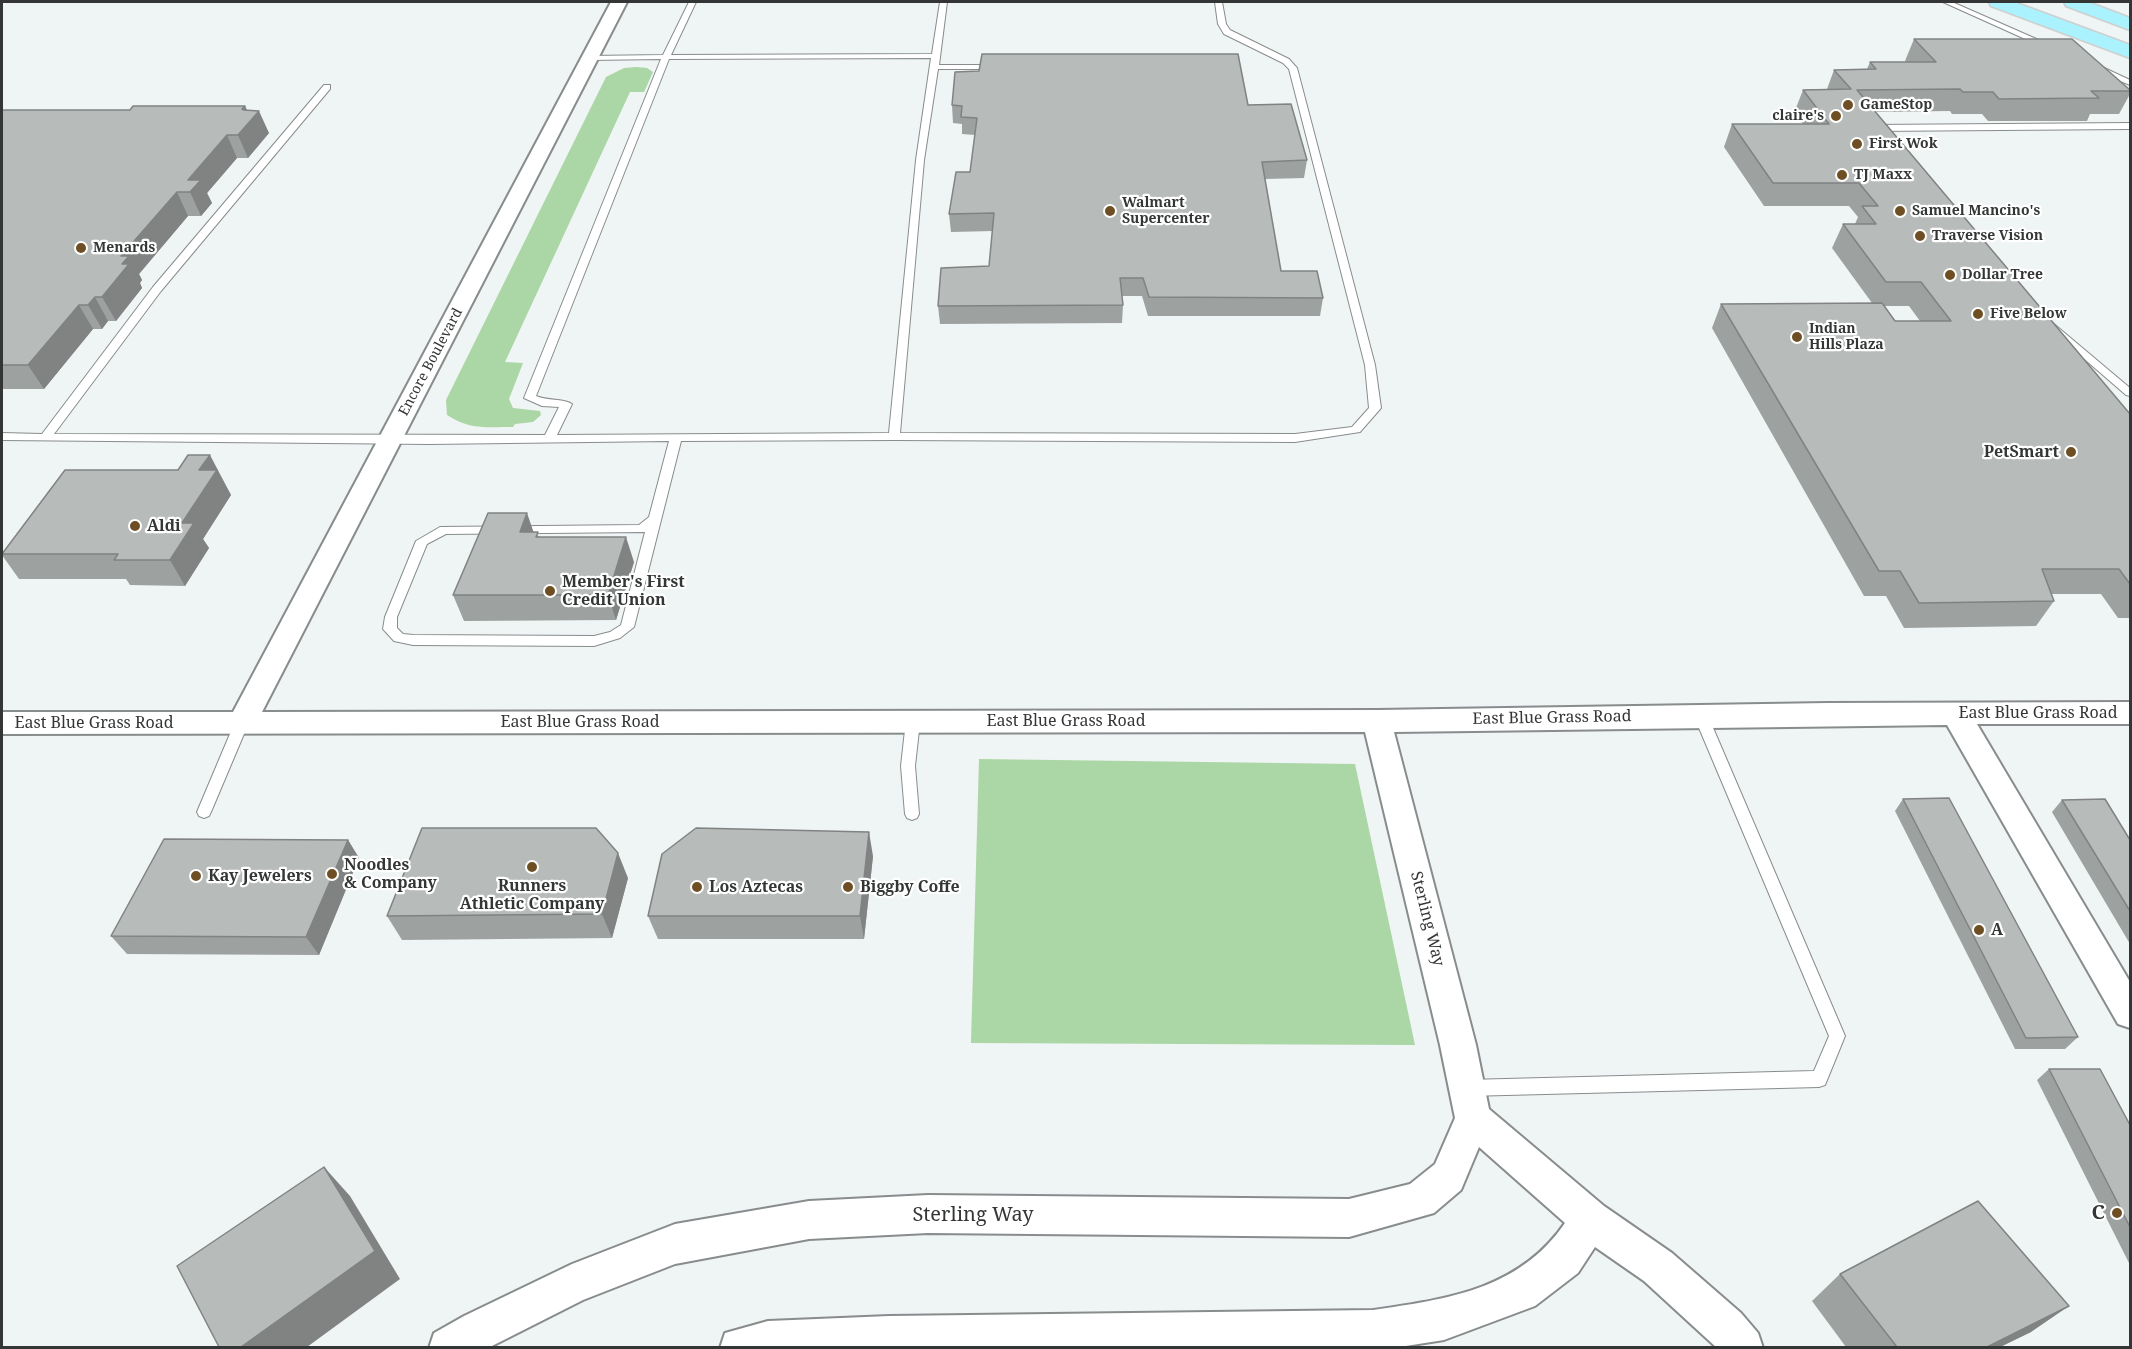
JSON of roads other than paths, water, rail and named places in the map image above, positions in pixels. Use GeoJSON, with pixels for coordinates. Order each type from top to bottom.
{"type":"FeatureCollection","features":[{"type":"Feature","properties":{"kind":"main road"},"geometry":{"type":"LineString","coordinates":[[1998,2],[2130,52]]}},
{"type":"Feature","properties":{"kind":"main road"},"geometry":{"type":"LineString","coordinates":[[2073,2],[2130,24]]}},
{"type":"Feature","properties":{"kind":"street","name":"Encore Boulevard"},"geometry":{"type":"LineString","coordinates":[[242,722],[619,2]]}},
{"type":"Feature","properties":{"kind":"street","name":"East Blue Grass Road"},"geometry":{"type":"LineString","coordinates":[[2,723],[1377,721],[2130,713]]}},
{"type":"Feature","properties":{"kind":"street"},"geometry":{"type":"LineString","coordinates":[[1955,714],[2130,1013]]}},
{"type":"Feature","properties":{"kind":"street","name":"Sterling Way"},"geometry":{"type":"LineString","coordinates":[[449,1347],[572,1284],[675,1244],[809,1220],[928,1214],[1349,1218],[1420,1200],[1448,1177],[1470,1103],[1458,1045],[1377,721]]}},
{"type":"Feature","properties":{"kind":"street"},"geometry":{"type":"LineString","coordinates":[[1470,1103],[1590,1221],[1658,1267],[1727,1327],[1743,1347]]}},
{"type":"Feature","properties":{"kind":"street"},"geometry":{"type":"LineString","coordinates":[[740,1347],[768,1341],[889,1336],[1373,1330],[1444,1320],[1521,1292],[1564,1259],[1590,1221]]}},
{"type":"Feature","properties":{"kind":"lane"},"geometry":{"type":"LineString","coordinates":[[550,438],[566,404],[546,404],[530,398],[666,57],[692,2]]}},
{"type":"Feature","properties":{"kind":"lane"},"geometry":{"type":"LineString","coordinates":[[894,436],[920,160],[944,2]]}},
{"type":"Feature","properties":{"kind":"lane"},"geometry":{"type":"LineString","coordinates":[[2,437],[1295,438],[1356,430],[1375,408],[1370,365],[1293,68],[1286,61],[1227,32],[1222,24],[1219,2]]}},
{"type":"Feature","properties":{"kind":"lane"},"geometry":{"type":"LineString","coordinates":[[1947,2],[2055,49]]}},
{"type":"Feature","properties":{"kind":"lane"},"geometry":{"type":"LineString","coordinates":[[590,58],[935,61],[994,67]]}},
{"type":"Feature","properties":{"kind":"lane"},"geometry":{"type":"LineString","coordinates":[[2087,64],[2130,83]]}},
{"type":"Feature","properties":{"kind":"lane"},"geometry":{"type":"LineString","coordinates":[[45,438],[157,289],[327,87]]}},
{"type":"Feature","properties":{"kind":"lane"},"geometry":{"type":"LineString","coordinates":[[1879,135],[1872,127],[2130,126]]}},
{"type":"Feature","properties":{"kind":"lane"},"geometry":{"type":"LineString","coordinates":[[2038,314],[2130,393]]}},
{"type":"Feature","properties":{"kind":"lane"},"geometry":{"type":"LineString","coordinates":[[655,519],[642,529],[444,530],[422,541],[391,617],[390,629],[399,638],[425,640],[594,641],[615,635],[627,627],[655,519],[676,437]]}},
{"type":"Feature","properties":{"kind":"lane"},"geometry":{"type":"LineString","coordinates":[[1470,1103],[1819,1079],[1837,1036],[1701,716]]}},
{"type":"Feature","properties":{"kind":"lane"},"geometry":{"type":"LineString","coordinates":[[912,814],[908,766],[913,721]]}},
{"type":"Feature","properties":{"kind":"lane"},"geometry":{"type":"LineString","coordinates":[[204,812],[242,722]]}},
{"type":"Feature","properties":{"kind":"place","name":"GameStop"},"geometry":{"type":"Point","coordinates":[1848,105]}},
{"type":"Feature","properties":{"kind":"place","name":"claire's"},"geometry":{"type":"Point","coordinates":[1836,116]}},
{"type":"Feature","properties":{"kind":"place","name":"First Wok"},"geometry":{"type":"Point","coordinates":[1857,144]}},
{"type":"Feature","properties":{"kind":"place","name":"TJ Maxx"},"geometry":{"type":"Point","coordinates":[1842,175]}},
{"type":"Feature","properties":{"kind":"place","name":"Walmart Supercenter"},"geometry":{"type":"Point","coordinates":[1110,211]}},
{"type":"Feature","properties":{"kind":"place","name":"Samuel Mancino's"},"geometry":{"type":"Point","coordinates":[1900,211]}},
{"type":"Feature","properties":{"kind":"place","name":"Traverse Vision"},"geometry":{"type":"Point","coordinates":[1920,236]}},
{"type":"Feature","properties":{"kind":"place","name":"Menards"},"geometry":{"type":"Point","coordinates":[81,248]}},
{"type":"Feature","properties":{"kind":"place","name":"Dollar Tree"},"geometry":{"type":"Point","coordinates":[1950,275]}},
{"type":"Feature","properties":{"kind":"place","name":"Five Below"},"geometry":{"type":"Point","coordinates":[1978,314]}},
{"type":"Feature","properties":{"kind":"place","name":"Indian Hills Plaza"},"geometry":{"type":"Point","coordinates":[1797,337]}},
{"type":"Feature","properties":{"kind":"place","name":"PetSmart"},"geometry":{"type":"Point","coordinates":[2071,452]}},
{"type":"Feature","properties":{"kind":"place","name":"Aldi"},"geometry":{"type":"Point","coordinates":[135,526]}},
{"type":"Feature","properties":{"kind":"place","name":"Member's First Credit Union"},"geometry":{"type":"Point","coordinates":[550,591]}},
{"type":"Feature","properties":{"kind":"place","name":"Runners Athletic Company"},"geometry":{"type":"Point","coordinates":[532,867]}},
{"type":"Feature","properties":{"kind":"place","name":"Noodles & Company"},"geometry":{"type":"Point","coordinates":[332,874]}},
{"type":"Feature","properties":{"kind":"place","name":"Kay Jewelers"},"geometry":{"type":"Point","coordinates":[196,876]}},
{"type":"Feature","properties":{"kind":"place","name":"Los Aztecas"},"geometry":{"type":"Point","coordinates":[697,887]}},
{"type":"Feature","properties":{"kind":"place","name":"Biggby Coffe"},"geometry":{"type":"Point","coordinates":[848,887]}},
{"type":"Feature","properties":{"kind":"place","name":"A"},"geometry":{"type":"Point","coordinates":[1979,930]}},
{"type":"Feature","properties":{"kind":"place","name":"C"},"geometry":{"type":"Point","coordinates":[2117,1213]}}]}
